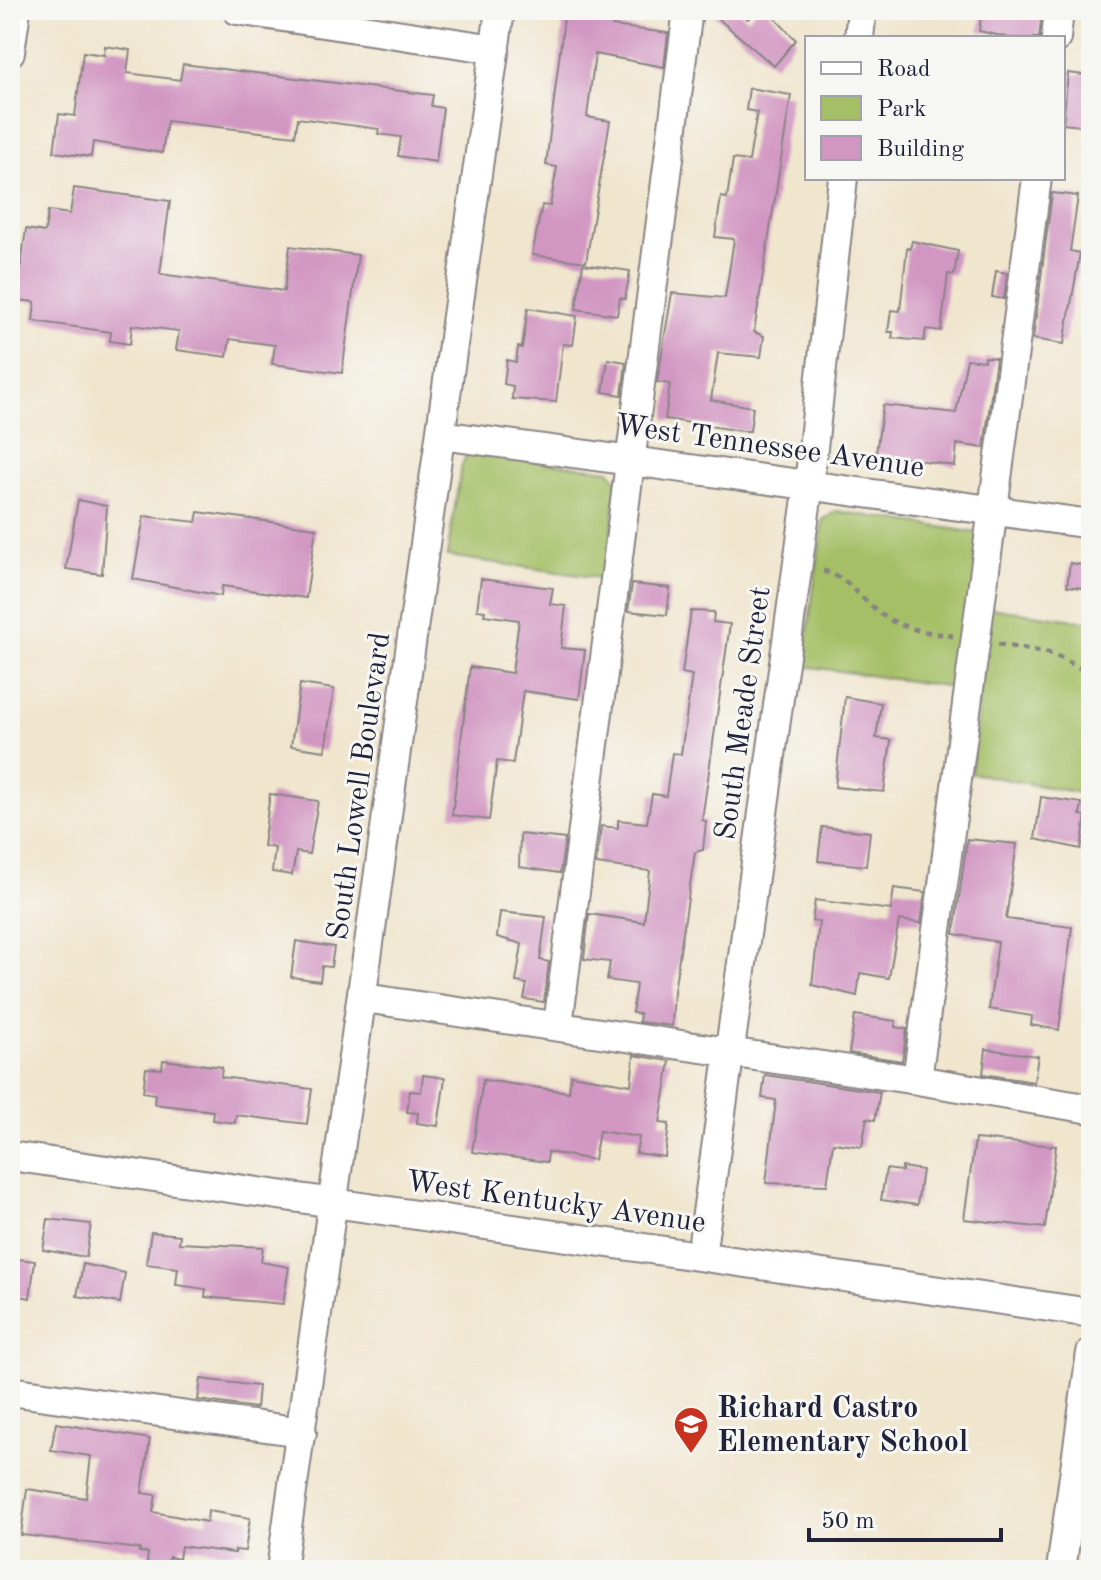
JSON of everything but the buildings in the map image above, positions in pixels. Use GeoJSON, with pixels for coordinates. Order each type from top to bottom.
{"type":"FeatureCollection","features":[{"type":"Feature","properties":{"kind":"street"},"geometry":{"type":"LineString","coordinates":[[10,52],[16,10],[22,10]]}},
{"type":"Feature","properties":{"kind":"street"},"geometry":{"type":"LineString","coordinates":[[237,10],[495,49]]}},
{"type":"Feature","properties":{"kind":"street","name":"South Lowell Boulevard"},"geometry":{"type":"LineString","coordinates":[[281,1570],[336,1203],[500,10]]}},
{"type":"Feature","properties":{"kind":"street"},"geometry":{"type":"LineString","coordinates":[[558,1025],[688,10]]}},
{"type":"Feature","properties":{"kind":"street"},"geometry":{"type":"LineString","coordinates":[[859,36],[862,10]]}},
{"type":"Feature","properties":{"kind":"street"},"geometry":{"type":"LineString","coordinates":[[1056,36],[1059,10]]}},
{"type":"Feature","properties":{"kind":"street","name":"South Meade Street"},"geometry":{"type":"LineString","coordinates":[[701,1256],[809,484],[843,180]]}},
{"type":"Feature","properties":{"kind":"street"},"geometry":{"type":"LineString","coordinates":[[917,1080],[1037,180]]}},
{"type":"Feature","properties":{"kind":"street","name":"West Tennessee Avenue"},"geometry":{"type":"LineString","coordinates":[[441,435],[1091,524]]}},
{"type":"Feature","properties":{"kind":"street"},"geometry":{"type":"LineString","coordinates":[[364,998],[558,1025],[1091,1109]]}},
{"type":"Feature","properties":{"kind":"street","name":"West Kentucky Avenue"},"geometry":{"type":"LineString","coordinates":[[10,1156],[1091,1313]]}},
{"type":"Feature","properties":{"kind":"street"},"geometry":{"type":"LineString","coordinates":[[1061,1570],[1081,1501],[1091,1353]]}},
{"type":"Feature","properties":{"kind":"street"},"geometry":{"type":"LineString","coordinates":[[10,1391],[302,1432]]}},
{"type":"Feature","properties":{"kind":"path"},"geometry":{"type":"LineString","coordinates":[[798,565],[838,575],[879,613],[910,629],[1053,654],[1091,674]]}},
{"type":"Feature","properties":{"kind":"green space"},"geometry":{"type":"Polygon","coordinates":[[[467,453],[609,470],[617,480],[607,579],[447,556],[461,468],[467,453]]]}},
{"type":"Feature","properties":{"kind":"green space"},"geometry":{"type":"Polygon","coordinates":[[[836,511],[985,534],[975,606],[1091,622],[1091,795],[971,773],[980,691],[803,666],[823,520],[836,511]]]}},
{"type":"Feature","properties":{"kind":"place","name":"Richard Castro Elementary School"},"geometry":{"type":"Point","coordinates":[691,1455]}}]}
